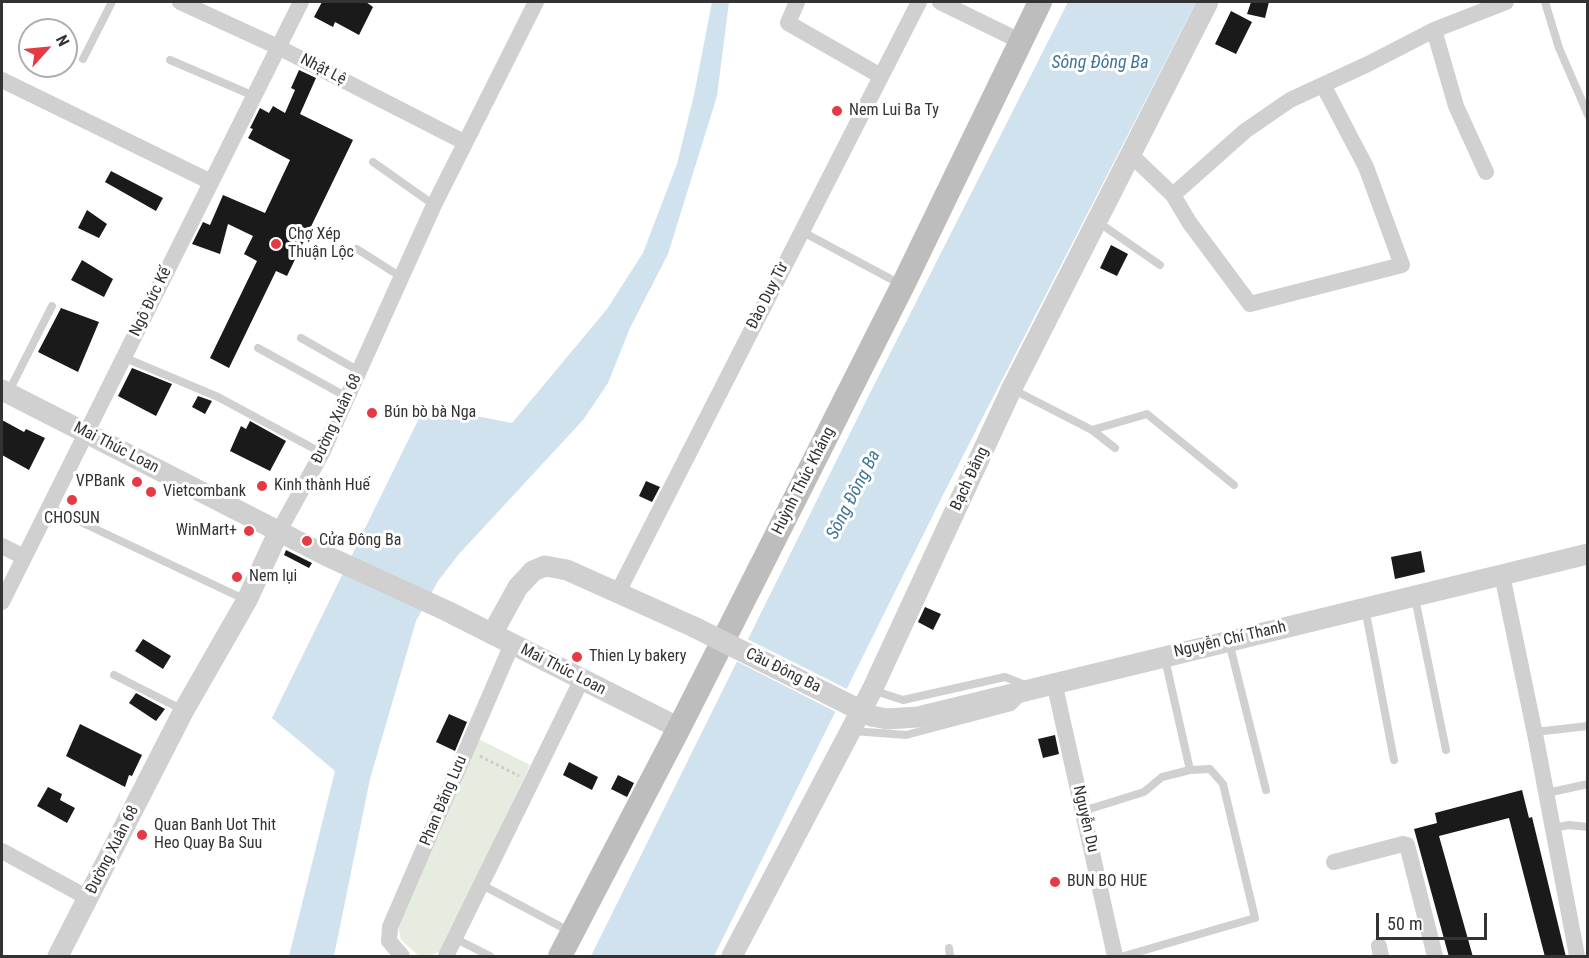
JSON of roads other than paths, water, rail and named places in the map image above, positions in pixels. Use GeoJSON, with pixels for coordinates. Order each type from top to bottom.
{"type":"FeatureCollection","features":[{"type":"Feature","properties":{"kind":"main road","name":"Huỳnh Thúc Kháng"},"geometry":{"type":"LineString","coordinates":[[560,957],[679,728],[903,285],[1040,2]]}},
{"type":"Feature","properties":{"kind":"street","name":"Nhật Lệ"},"geometry":{"type":"LineString","coordinates":[[180,2],[278,47],[464,142]]}},
{"type":"Feature","properties":{"kind":"street","name":"Ngô Đức Kế"},"geometry":{"type":"LineString","coordinates":[[2,602],[301,2]]}},
{"type":"Feature","properties":{"kind":"street","name":"Đường Xuân 68"},"geometry":{"type":"LineString","coordinates":[[63,955],[88,898],[184,710],[247,600],[279,531],[322,453],[434,205],[536,2]]}},
{"type":"Feature","properties":{"kind":"street"},"geometry":{"type":"LineString","coordinates":[[798,2],[788,23],[879,75]]}},
{"type":"Feature","properties":{"kind":"street","name":"Đào Duy Từ"},"geometry":{"type":"LineString","coordinates":[[618,592],[879,75],[919,2]]}},
{"type":"Feature","properties":{"kind":"street"},"geometry":{"type":"LineString","coordinates":[[940,2],[1020,41]]}},
{"type":"Feature","properties":{"kind":"street","name":"Bạch Đằng"},"geometry":{"type":"LineString","coordinates":[[732,957],[872,690],[1011,388],[1208,2]]}},
{"type":"Feature","properties":{"kind":"street"},"geometry":{"type":"LineString","coordinates":[[1173,195],[1245,131],[1290,100],[1434,30],[1506,2]]}},
{"type":"Feature","properties":{"kind":"street"},"geometry":{"type":"LineString","coordinates":[[1434,30],[1456,106],[1486,172]]}},
{"type":"Feature","properties":{"kind":"street"},"geometry":{"type":"LineString","coordinates":[[2,80],[211,182]]}},
{"type":"Feature","properties":{"kind":"street"},"geometry":{"type":"LineString","coordinates":[[1130,154],[1173,195],[1189,222],[1250,304],[1402,265],[1365,167],[1323,85]]}},
{"type":"Feature","properties":{"kind":"street","name":"Mai Thúc Loan"},"geometry":{"type":"LineString","coordinates":[[5,392],[327,556],[447,611],[679,728]]}},
{"type":"Feature","properties":{"kind":"street"},"geometry":{"type":"LineString","coordinates":[[2,546],[24,557]]}},
{"type":"Feature","properties":{"kind":"street","name":"Nguyễn Chí Thanh"},"geometry":{"type":"LineString","coordinates":[[872,716],[887,719],[918,717],[1032,687],[1587,554]]}},
{"type":"Feature","properties":{"kind":"street"},"geometry":{"type":"LineString","coordinates":[[492,634],[518,587],[533,571],[545,566],[567,570],[618,592]]}},
{"type":"Feature","properties":{"kind":"street"},"geometry":{"type":"LineString","coordinates":[[1502,575],[1535,732],[1576,957]]}},
{"type":"Feature","properties":{"kind":"street","name":"Cầu Đông Ba"},"geometry":{"type":"LineString","coordinates":[[618,592],[694,627],[872,716]]}},
{"type":"Feature","properties":{"kind":"street","name":"Phan Đăng Lưu"},"geometry":{"type":"LineString","coordinates":[[402,957],[390,941],[390,927],[512,644]]}},
{"type":"Feature","properties":{"kind":"street"},"geometry":{"type":"LineString","coordinates":[[446,957],[582,679]]}},
{"type":"Feature","properties":{"kind":"street","name":"Nguyễn Du"},"geometry":{"type":"LineString","coordinates":[[1054,682],[1115,957]]}},
{"type":"Feature","properties":{"kind":"street"},"geometry":{"type":"LineString","coordinates":[[1334,862],[1403,844],[1407,845],[1435,957]]}},
{"type":"Feature","properties":{"kind":"street"},"geometry":{"type":"LineString","coordinates":[[2,851],[88,898]]}},
{"type":"Feature","properties":{"kind":"lane"},"geometry":{"type":"LineString","coordinates":[[83,59],[112,2]]}},
{"type":"Feature","properties":{"kind":"lane"},"geometry":{"type":"LineString","coordinates":[[1545,2],[1559,48],[1587,114]]}},
{"type":"Feature","properties":{"kind":"lane"},"geometry":{"type":"LineString","coordinates":[[170,60],[254,96]]}},
{"type":"Feature","properties":{"kind":"lane"},"geometry":{"type":"LineString","coordinates":[[373,162],[434,205]]}},
{"type":"Feature","properties":{"kind":"lane"},"geometry":{"type":"LineString","coordinates":[[1095,220],[1160,265]]}},
{"type":"Feature","properties":{"kind":"lane"},"geometry":{"type":"LineString","coordinates":[[801,231],[903,285]]}},
{"type":"Feature","properties":{"kind":"lane"},"geometry":{"type":"LineString","coordinates":[[357,249],[401,277]]}},
{"type":"Feature","properties":{"kind":"lane"},"geometry":{"type":"LineString","coordinates":[[5,392],[52,306]]}},
{"type":"Feature","properties":{"kind":"lane"},"geometry":{"type":"LineString","coordinates":[[301,338],[359,371]]}},
{"type":"Feature","properties":{"kind":"lane"},"geometry":{"type":"LineString","coordinates":[[258,348],[347,397]]}},
{"type":"Feature","properties":{"kind":"lane"},"geometry":{"type":"LineString","coordinates":[[123,357],[218,397],[322,453]]}},
{"type":"Feature","properties":{"kind":"lane"},"geometry":{"type":"LineString","coordinates":[[1011,388],[1092,430],[1115,448]]}},
{"type":"Feature","properties":{"kind":"lane"},"geometry":{"type":"LineString","coordinates":[[1092,430],[1147,414],[1234,485]]}},
{"type":"Feature","properties":{"kind":"lane"},"geometry":{"type":"LineString","coordinates":[[49,507],[247,600]]}},
{"type":"Feature","properties":{"kind":"lane"},"geometry":{"type":"LineString","coordinates":[[1414,596],[1446,750]]}},
{"type":"Feature","properties":{"kind":"lane"},"geometry":{"type":"LineString","coordinates":[[1365,608],[1394,760]]}},
{"type":"Feature","properties":{"kind":"lane"},"geometry":{"type":"LineString","coordinates":[[1229,640],[1266,790]]}},
{"type":"Feature","properties":{"kind":"lane"},"geometry":{"type":"LineString","coordinates":[[1164,656],[1190,770]]}},
{"type":"Feature","properties":{"kind":"lane"},"geometry":{"type":"LineString","coordinates":[[114,675],[184,710]]}},
{"type":"Feature","properties":{"kind":"lane"},"geometry":{"type":"LineString","coordinates":[[850,731],[906,735],[1012,707],[1032,687],[1005,677],[903,700],[872,690]]}},
{"type":"Feature","properties":{"kind":"lane"},"geometry":{"type":"LineString","coordinates":[[1535,732],[1587,726]]}},
{"type":"Feature","properties":{"kind":"lane"},"geometry":{"type":"LineString","coordinates":[[1083,811],[1144,792],[1162,777],[1190,770],[1210,770],[1222,784],[1255,918],[1124,957]]}},
{"type":"Feature","properties":{"kind":"lane"},"geometry":{"type":"LineString","coordinates":[[1546,793],[1587,784]]}},
{"type":"Feature","properties":{"kind":"lane"},"geometry":{"type":"LineString","coordinates":[[1553,828],[1569,825],[1587,827]]}},
{"type":"Feature","properties":{"kind":"lane"},"geometry":{"type":"LineString","coordinates":[[482,885],[573,932]]}},
{"type":"Feature","properties":{"kind":"lane"},"geometry":{"type":"LineString","coordinates":[[456,939],[490,957]]}},
{"type":"Feature","properties":{"kind":"water"},"geometry":{"type":"Polygon","coordinates":[[[712,2],[729,2],[717,96],[668,254],[630,328],[608,383],[583,420],[459,554],[438,581],[416,621],[370,779],[334,956],[289,956],[335,771],[272,718],[425,406],[512,423],[607,309],[643,253],[677,164],[694,95],[712,2]]]}},
{"type":"Feature","properties":{"kind":"water","name":"Sông Đông Ba"},"geometry":{"type":"Polygon","coordinates":[[[1068,2],[1196,2],[946,489],[714,956],[591,956],[867,399],[1068,2]]]}},
{"type":"Feature","properties":{"kind":"place","name":"Nem Lui Ba Ty"},"geometry":{"type":"Point","coordinates":[837,111]}},
{"type":"Feature","properties":{"kind":"place","name":"Chợ Xép Thuận Lộc"},"geometry":{"type":"Point","coordinates":[276,244]}},
{"type":"Feature","properties":{"kind":"place","name":"Bún bò bà Nga"},"geometry":{"type":"Point","coordinates":[372,413]}},
{"type":"Feature","properties":{"kind":"place","name":"VPBank"},"geometry":{"type":"Point","coordinates":[137,482]}},
{"type":"Feature","properties":{"kind":"place","name":"Kinh thành Huế"},"geometry":{"type":"Point","coordinates":[262,486]}},
{"type":"Feature","properties":{"kind":"place","name":"Vietcombank"},"geometry":{"type":"Point","coordinates":[151,492]}},
{"type":"Feature","properties":{"kind":"place","name":"CHOSUN"},"geometry":{"type":"Point","coordinates":[72,500]}},
{"type":"Feature","properties":{"kind":"place","name":"WinMart+"},"geometry":{"type":"Point","coordinates":[249,531]}},
{"type":"Feature","properties":{"kind":"place","name":"Cửa Đông Ba"},"geometry":{"type":"Point","coordinates":[307,541]}},
{"type":"Feature","properties":{"kind":"place","name":"Nem lụi"},"geometry":{"type":"Point","coordinates":[237,577]}},
{"type":"Feature","properties":{"kind":"place","name":"Thien Ly bakery"},"geometry":{"type":"Point","coordinates":[577,657]}},
{"type":"Feature","properties":{"kind":"place","name":"Quan Banh Uot Thit Heo Quay Ba Suu"},"geometry":{"type":"Point","coordinates":[142,835]}},
{"type":"Feature","properties":{"kind":"place","name":"BUN BO HUE"},"geometry":{"type":"Point","coordinates":[1055,882]}}]}
